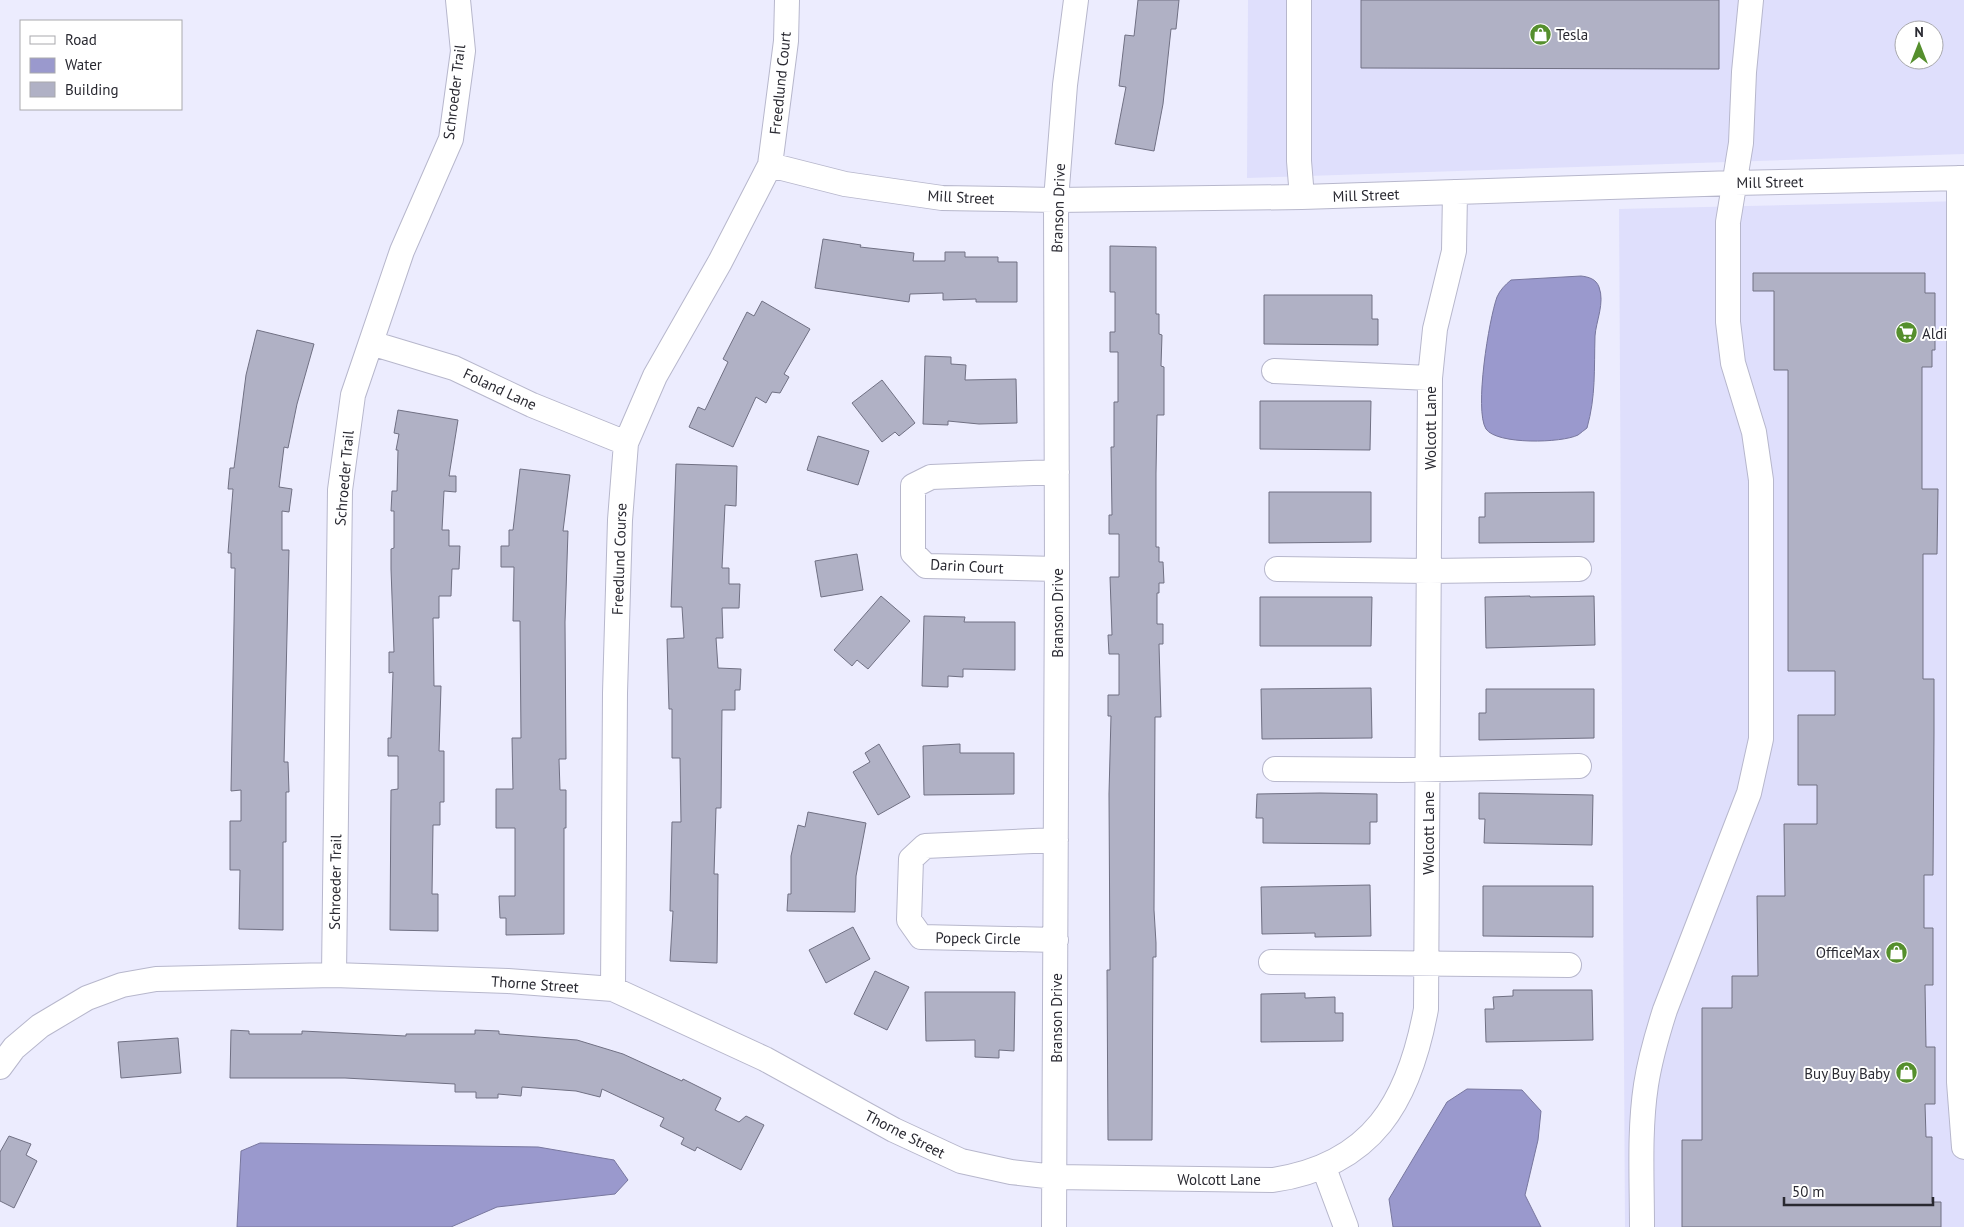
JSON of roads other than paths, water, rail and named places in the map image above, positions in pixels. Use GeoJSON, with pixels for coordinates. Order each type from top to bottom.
{"type":"FeatureCollection","features":[{"type":"Feature","properties":{"kind":"street","name":"Schroeder Trail"},"geometry":{"type":"LineString","coordinates":[[334,975],[340,490],[352,395],[402,251],[451,139],[463,51],[458,0]]}},
{"type":"Feature","properties":{"kind":"street","name":"Freedlund Court"},"geometry":{"type":"LineString","coordinates":[[770,165],[786,41],[787,0]]}},
{"type":"Feature","properties":{"kind":"street","name":"Branson Drive"},"geometry":{"type":"LineString","coordinates":[[1054,1227],[1057,569],[1056,200],[1065,85],[1076,0]]}},
{"type":"Feature","properties":{"kind":"street"},"geometry":{"type":"LineString","coordinates":[[1299,0],[1299,161],[1302,197]]}},
{"type":"Feature","properties":{"kind":"street"},"geometry":{"type":"LineString","coordinates":[[1642,1227],[1642,1125],[1646,1085],[1654,1045],[1665,1010],[1749,793],[1761,739],[1761,490],[1759,456],[1729,342],[1728,222],[1741,143],[1744,72],[1751,0]]}},
{"type":"Feature","properties":{"kind":"street","name":"Mill Street"},"geometry":{"type":"LineString","coordinates":[[770,165],[845,184],[942,198],[1056,200],[1302,197],[1735,183],[1961,178]]}},
{"type":"Feature","properties":{"kind":"street","name":"Freedlund Course"},"geometry":{"type":"LineString","coordinates":[[613,989],[617,635],[620,520],[626,443],[655,376],[720,262],[770,165]]}},
{"type":"Feature","properties":{"kind":"street"},"geometry":{"type":"LineString","coordinates":[[1961,178],[1959,1082],[1964,1147]]}},
{"type":"Feature","properties":{"kind":"street","name":"Wolcott Lane"},"geometry":{"type":"LineString","coordinates":[[1055,1177],[1273,1180],[1299,1176],[1324,1168],[1346,1155],[1368,1138],[1402,1092],[1413,1066],[1421,1039],[1426,1009],[1428,963],[1430,378],[1435,330],[1454,250],[1455,192]]}},
{"type":"Feature","properties":{"kind":"street","name":"Foland Lane"},"geometry":{"type":"LineString","coordinates":[[371,343],[454,368],[532,404],[626,443]]}},
{"type":"Feature","properties":{"kind":"street"},"geometry":{"type":"LineString","coordinates":[[1274,371],[1430,378]]}},
{"type":"Feature","properties":{"kind":"street","name":"Darin Court"},"geometry":{"type":"LineString","coordinates":[[1057,472],[931,477],[913,486],[913,553],[926,566],[1057,569]]}},
{"type":"Feature","properties":{"kind":"street"},"geometry":{"type":"LineString","coordinates":[[1277,569],[1429,571],[1579,569]]}},
{"type":"Feature","properties":{"kind":"street"},"geometry":{"type":"LineString","coordinates":[[1275,769],[1579,766]]}},
{"type":"Feature","properties":{"kind":"street","name":"Popeck Circle"},"geometry":{"type":"LineString","coordinates":[[1056,840],[925,846],[911,859],[909,920],[921,937],[1056,940]]}},
{"type":"Feature","properties":{"kind":"street"},"geometry":{"type":"LineString","coordinates":[[1271,962],[1569,965]]}},
{"type":"Feature","properties":{"kind":"street","name":"Thorne Street"},"geometry":{"type":"LineString","coordinates":[[0,1067],[14,1048],[40,1026],[87,998],[122,984],[156,979],[334,975],[508,981],[613,989],[765,1059],[894,1130],[961,1161],[1011,1172],[1055,1177]]}},
{"type":"Feature","properties":{"kind":"street"},"geometry":{"type":"LineString","coordinates":[[1324,1168],[1346,1227]]}},
{"type":"Feature","properties":{"kind":"water"},"geometry":{"type":"Polygon","coordinates":[[[1581,276],[1594,280],[1601,293],[1600,312],[1595,336],[1593,394],[1587,428],[1570,438],[1545,441],[1516,440],[1492,434],[1486,429],[1483,419],[1482,385],[1490,324],[1498,294],[1511,280],[1581,276]]]}},
{"type":"Feature","properties":{"kind":"water"},"geometry":{"type":"Polygon","coordinates":[[[1467,1089],[1522,1090],[1541,1111],[1538,1140],[1525,1195],[1541,1227],[1393,1227],[1389,1199],[1447,1102],[1467,1089]]]}},
{"type":"Feature","properties":{"kind":"water"},"geometry":{"type":"Polygon","coordinates":[[[260,1143],[538,1147],[614,1160],[628,1180],[615,1194],[497,1207],[451,1227],[237,1227],[241,1151],[260,1143]]]}},
{"type":"Feature","properties":{"kind":"place","name":"Tesla"},"geometry":{"type":"Point","coordinates":[1540,34]}},
{"type":"Feature","properties":{"kind":"place","name":"Aldi"},"geometry":{"type":"Point","coordinates":[1906,333]}},
{"type":"Feature","properties":{"kind":"place","name":"OfficeMax"},"geometry":{"type":"Point","coordinates":[1896,952]}},
{"type":"Feature","properties":{"kind":"place","name":"Buy Buy Baby"},"geometry":{"type":"Point","coordinates":[1906,1073]}}]}
